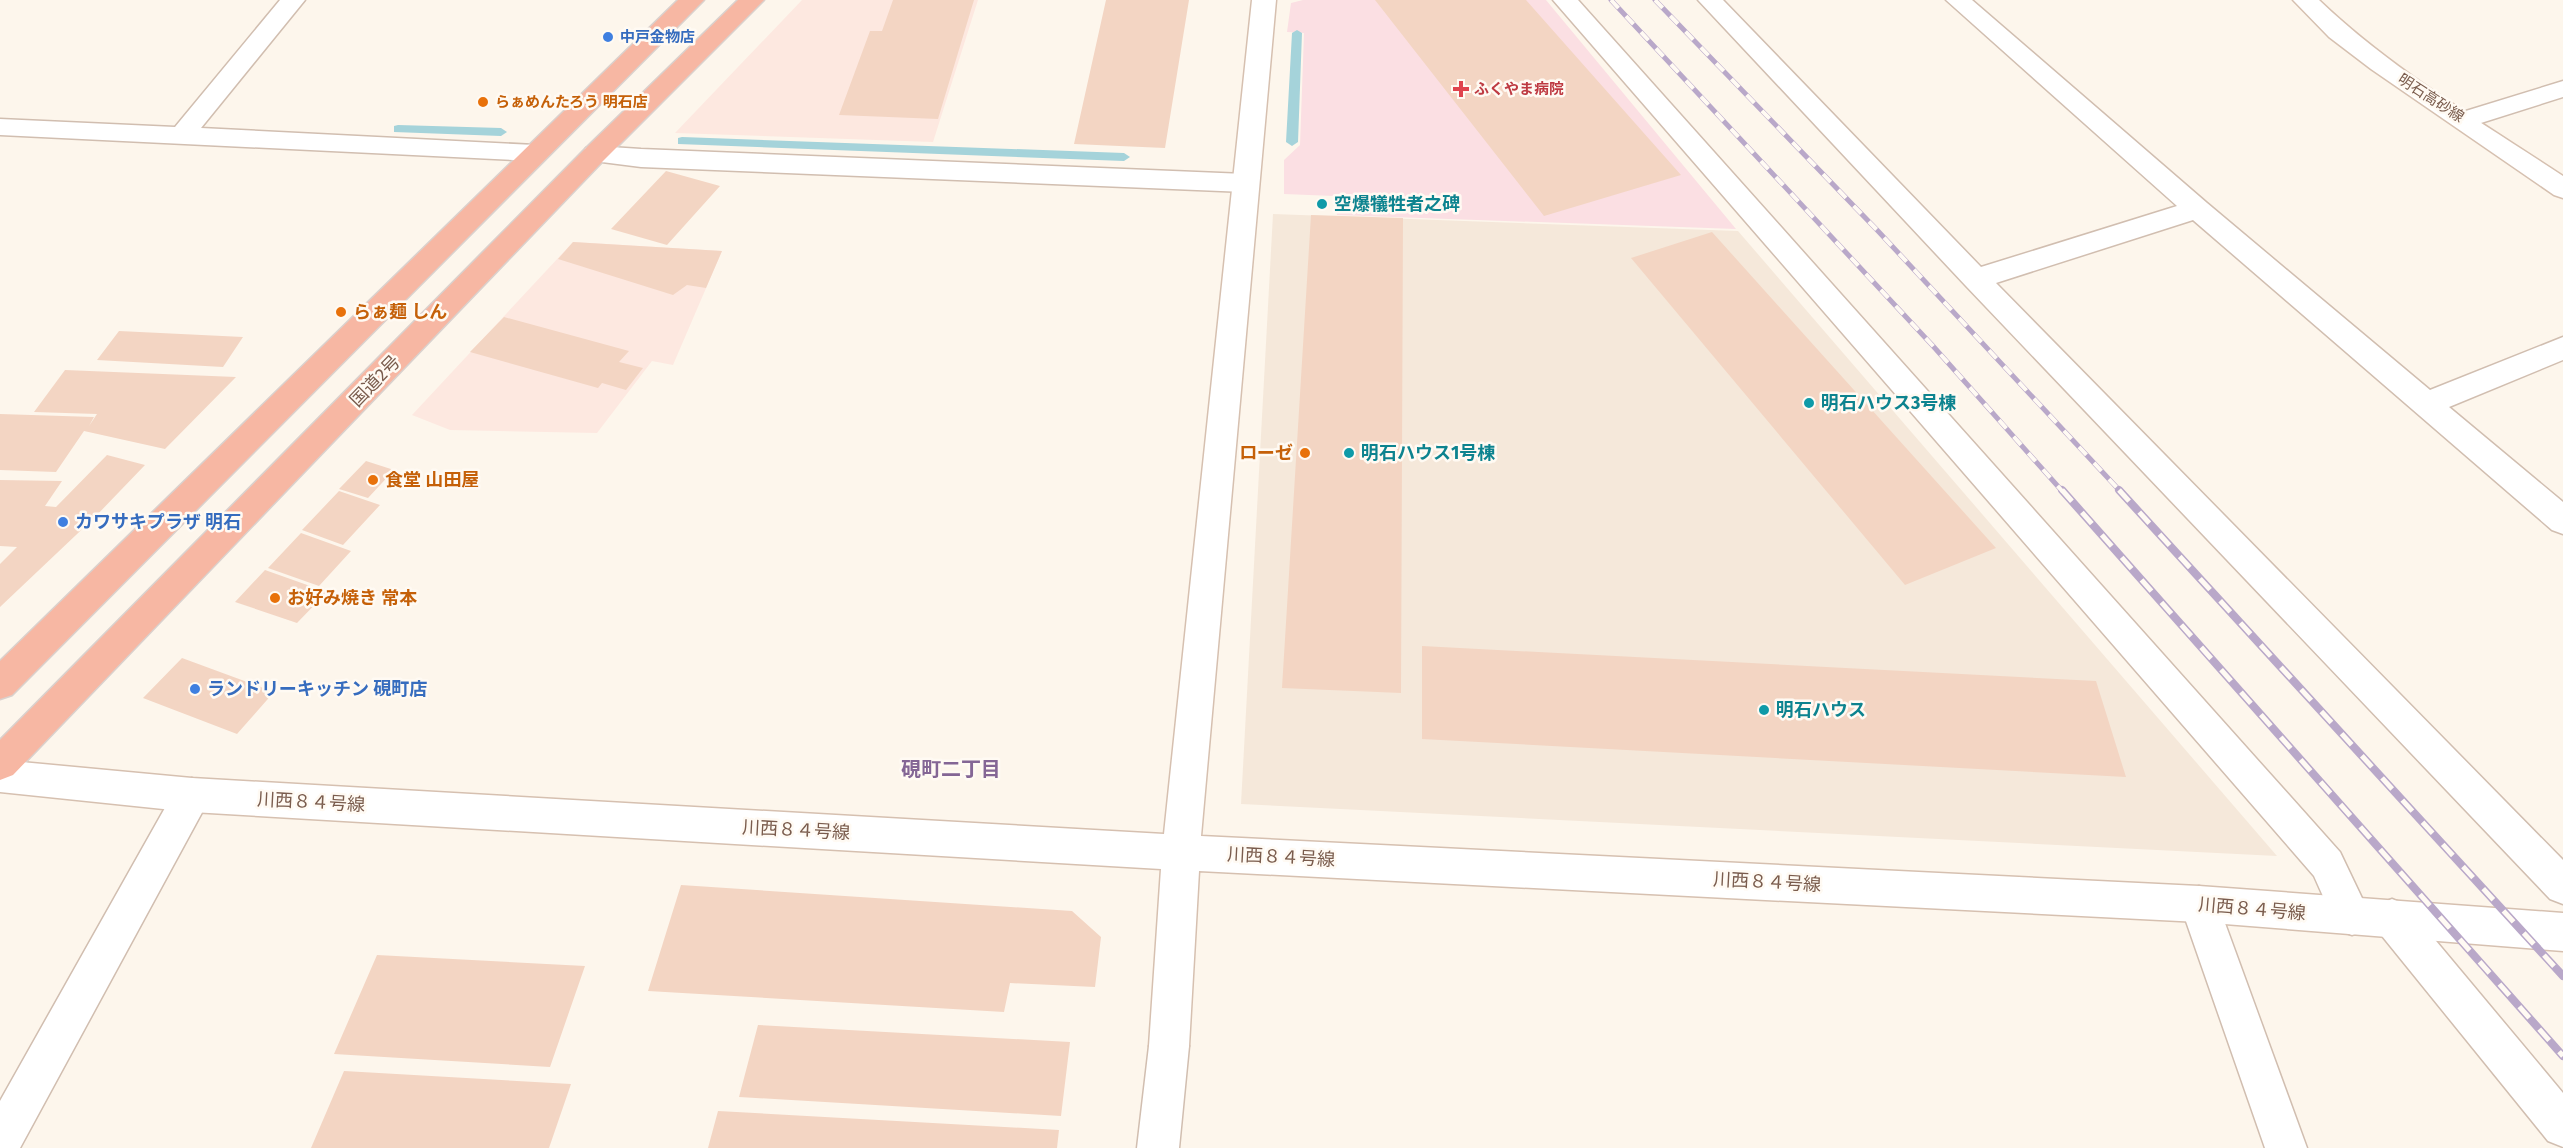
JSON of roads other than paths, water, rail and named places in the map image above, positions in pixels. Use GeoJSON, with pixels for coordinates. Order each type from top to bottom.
{"type":"FeatureCollection","features":[{"type":"Feature","properties":{"kind":"highway"},"geometry":{"type":"LineString","coordinates":[[0,684],[692,0]]}},
{"type":"Feature","properties":{"kind":"highway","name":"国道2号"},"geometry":{"type":"LineString","coordinates":[[0,764],[595,154],[752,0]]}},
{"type":"Feature","properties":{"kind":"street"},"geometry":{"type":"LineString","coordinates":[[183,134],[293,0]]}},
{"type":"Feature","properties":{"kind":"street"},"geometry":{"type":"LineString","coordinates":[[1158,1148],[1169,1046],[1181,852],[1264,0]]}},
{"type":"Feature","properties":{"kind":"street"},"geometry":{"type":"LineString","coordinates":[[1565,0],[2327,864],[2352,917]]}},
{"type":"Feature","properties":{"kind":"street"},"geometry":{"type":"LineString","coordinates":[[1710,0],[1976,279],[2563,886]]}},
{"type":"Feature","properties":{"kind":"street"},"geometry":{"type":"LineString","coordinates":[[1958,0],[2563,521]]}},
{"type":"Feature","properties":{"kind":"street","name":"明石高砂線"},"geometry":{"type":"LineString","coordinates":[[2305,0],[2338,32],[2371,57],[2563,189]]}},
{"type":"Feature","properties":{"kind":"street"},"geometry":{"type":"LineString","coordinates":[[2465,120],[2563,89]]}},
{"type":"Feature","properties":{"kind":"street"},"geometry":{"type":"LineString","coordinates":[[0,126],[535,153]]}},
{"type":"Feature","properties":{"kind":"street"},"geometry":{"type":"LineString","coordinates":[[595,154],[1245,183]]}},
{"type":"Feature","properties":{"kind":"street"},"geometry":{"type":"LineString","coordinates":[[1976,279],[2197,208]]}},
{"type":"Feature","properties":{"kind":"street"},"geometry":{"type":"LineString","coordinates":[[2426,404],[2563,348]]}},
{"type":"Feature","properties":{"kind":"street","name":"川西８４号線"},"geometry":{"type":"LineString","coordinates":[[0,776],[192,795],[1181,852],[2199,904],[2563,932]]}},
{"type":"Feature","properties":{"kind":"street"},"geometry":{"type":"LineString","coordinates":[[0,1143],[192,795]]}},
{"type":"Feature","properties":{"kind":"street"},"geometry":{"type":"LineString","coordinates":[[2199,904],[2286,1148]]}},
{"type":"Feature","properties":{"kind":"street"},"geometry":{"type":"LineString","coordinates":[[2392,918],[2563,1126]]}},
{"type":"Feature","properties":{"kind":"waterway"},"geometry":{"type":"LineString","coordinates":[[1292,142],[1297,33]]}},
{"type":"Feature","properties":{"kind":"waterway"},"geometry":{"type":"LineString","coordinates":[[398,129],[501,132]]}},
{"type":"Feature","properties":{"kind":"waterway"},"geometry":{"type":"LineString","coordinates":[[682,141],[1124,157]]}},
{"type":"Feature","properties":{"kind":"railway"},"geometry":{"type":"LineString","coordinates":[[1611,0],[1933,346],[2063,492]]}},
{"type":"Feature","properties":{"kind":"railway"},"geometry":{"type":"LineString","coordinates":[[1655,0],[1878,231],[2121,492]]}},
{"type":"Feature","properties":{"kind":"railway"},"geometry":{"type":"LineString","coordinates":[[2062,490],[2563,1056]]}},
{"type":"Feature","properties":{"kind":"railway"},"geometry":{"type":"LineString","coordinates":[[2119,490],[2563,976]]}},
{"type":"Feature","properties":{"kind":"place","name":"中戸金物店"},"geometry":{"type":"Point","coordinates":[608,37]}},
{"type":"Feature","properties":{"kind":"place","name":"ふくやま病院"},"geometry":{"type":"Point","coordinates":[1461,89]}},
{"type":"Feature","properties":{"kind":"place","name":"らぁめんたろう 明石店"},"geometry":{"type":"Point","coordinates":[483,102]}},
{"type":"Feature","properties":{"kind":"place","name":"空爆犠牲者之碑"},"geometry":{"type":"Point","coordinates":[1322,204]}},
{"type":"Feature","properties":{"kind":"place","name":"らぁ麺 しん"},"geometry":{"type":"Point","coordinates":[341,312]}},
{"type":"Feature","properties":{"kind":"place","name":"明石ハウス3号棟"},"geometry":{"type":"Point","coordinates":[1809,403]}},
{"type":"Feature","properties":{"kind":"place","name":"ローゼ"},"geometry":{"type":"Point","coordinates":[1305,453]}},
{"type":"Feature","properties":{"kind":"place","name":"明石ハウス1号棟"},"geometry":{"type":"Point","coordinates":[1349,453]}},
{"type":"Feature","properties":{"kind":"place","name":"食堂 山田屋"},"geometry":{"type":"Point","coordinates":[373,480]}},
{"type":"Feature","properties":{"kind":"place","name":"カワサキプラザ 明石"},"geometry":{"type":"Point","coordinates":[63,522]}},
{"type":"Feature","properties":{"kind":"place","name":"お好み焼き 常本"},"geometry":{"type":"Point","coordinates":[275,598]}},
{"type":"Feature","properties":{"kind":"place","name":"ランドリーキッチン 硯町店"},"geometry":{"type":"Point","coordinates":[195,689]}},
{"type":"Feature","properties":{"kind":"place","name":"明石ハウス"},"geometry":{"type":"Point","coordinates":[1764,710]}},
{"type":"Feature","properties":{"kind":"district","name":"硯町二丁目"},"geometry":{"type":"Point","coordinates":[951,769]}}]}
